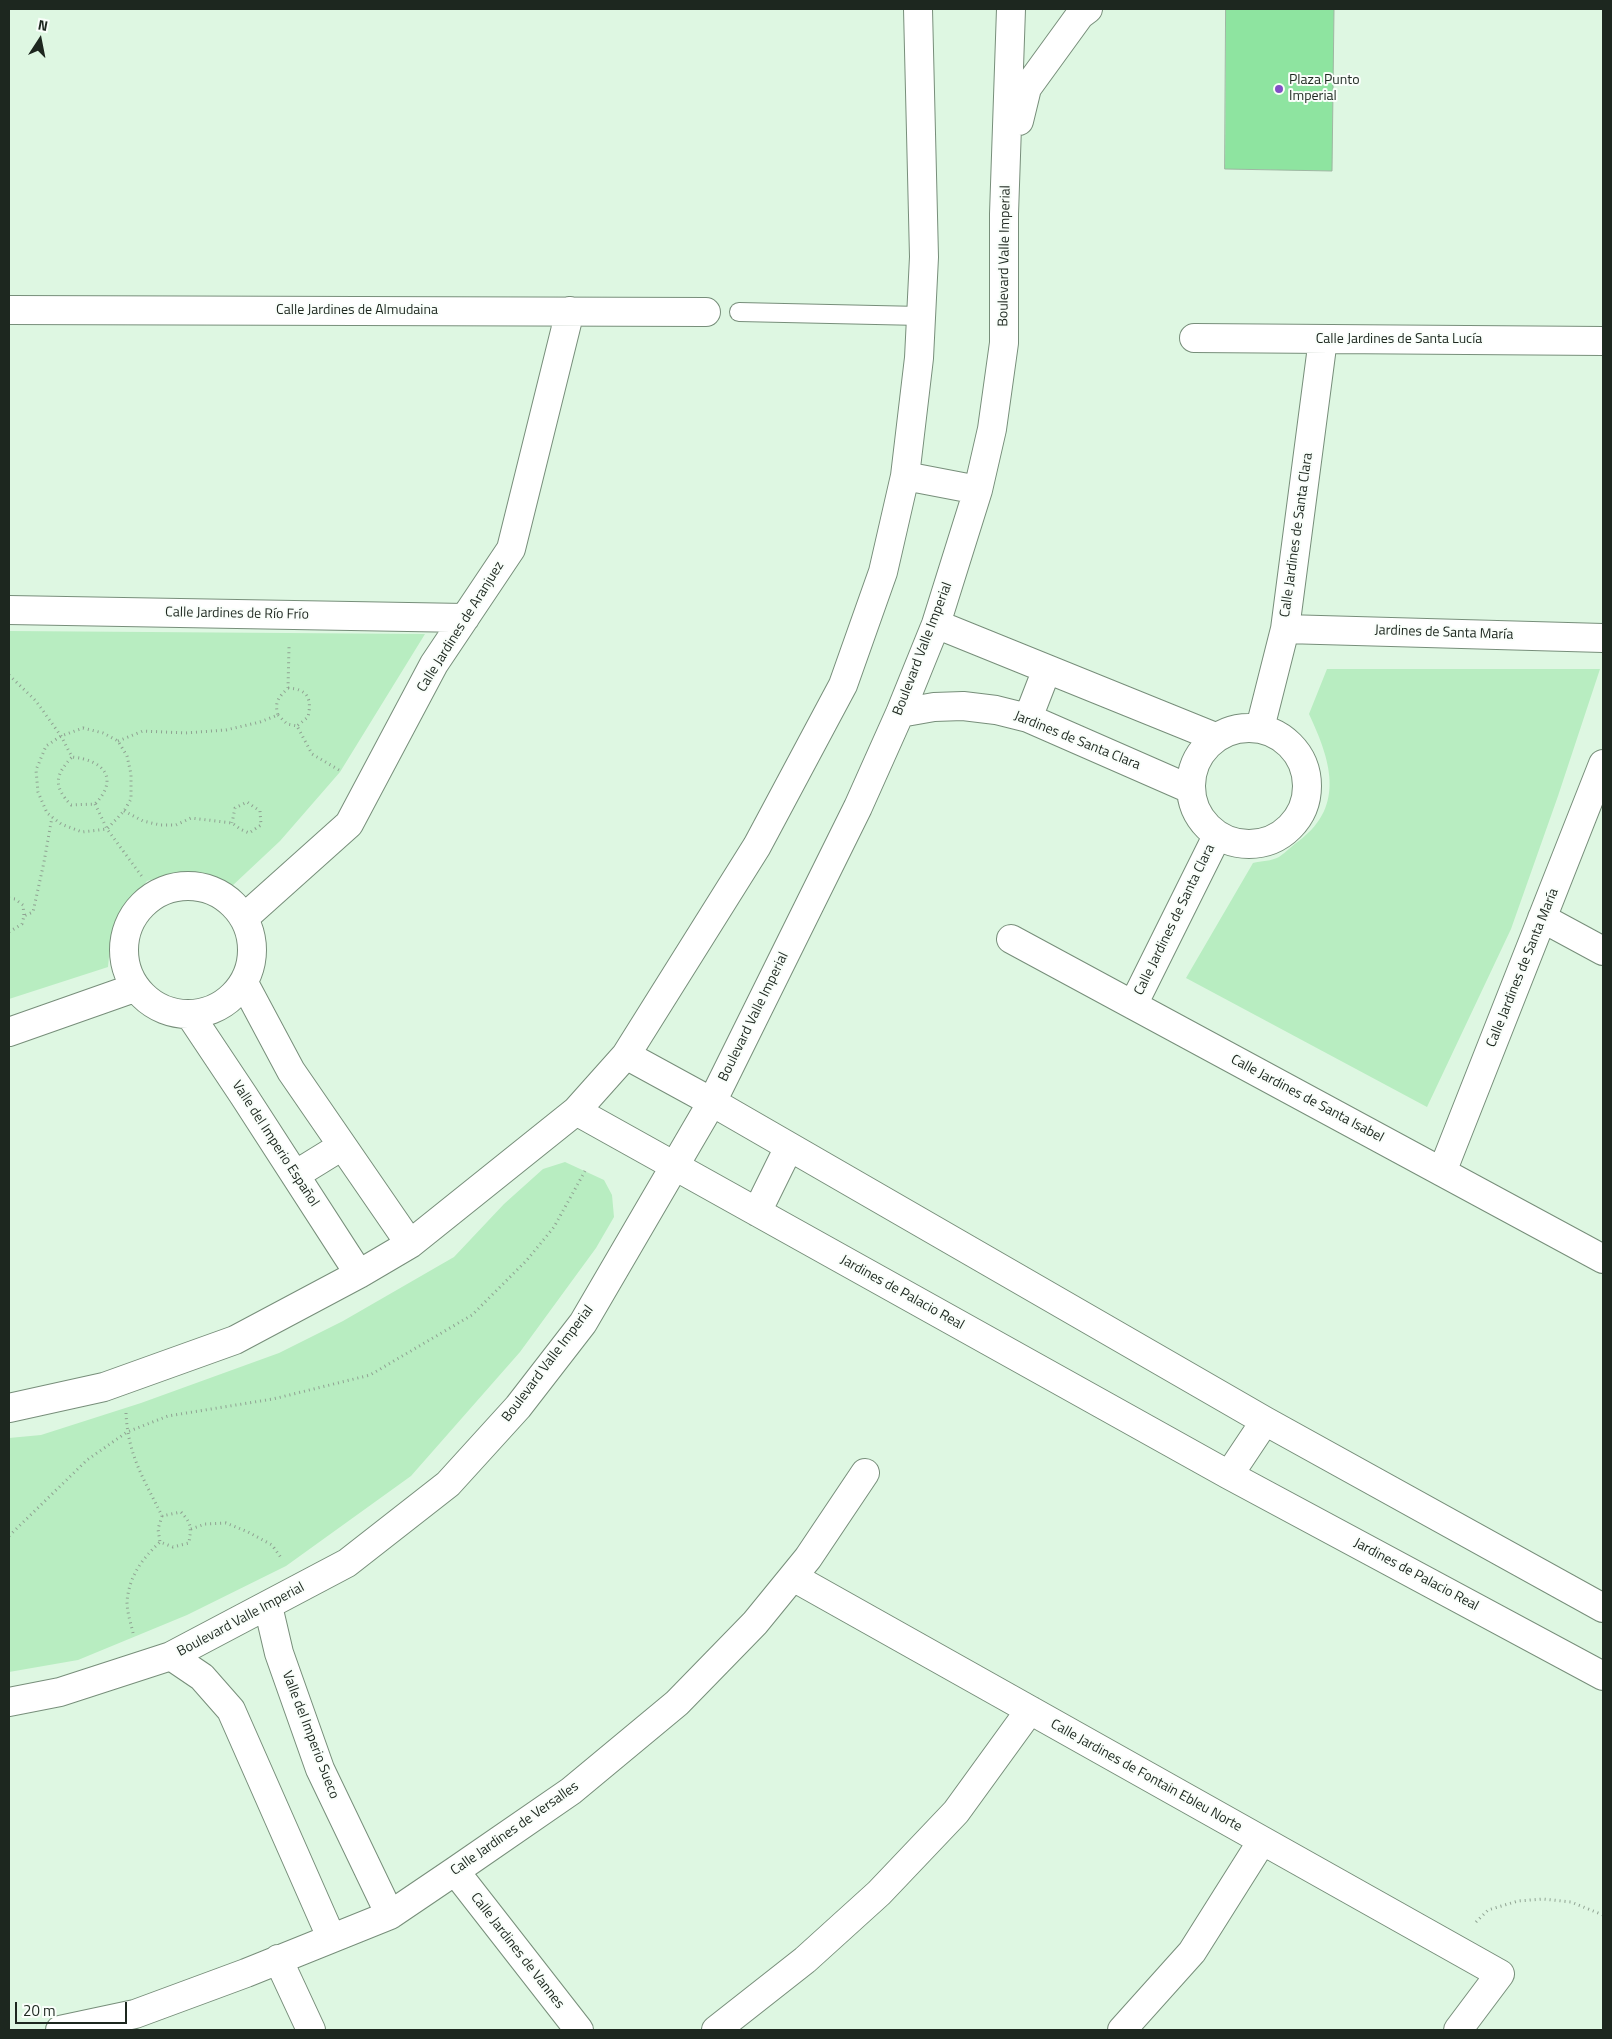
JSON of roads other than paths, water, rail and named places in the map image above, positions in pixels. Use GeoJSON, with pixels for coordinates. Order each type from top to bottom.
{"type":"FeatureCollection","features":[{"type":"Feature","properties":{"kind":"street"},"geometry":{"type":"LineString","coordinates":[[9,1408],[104,1387],[236,1340],[359,1274],[410,1244],[576,1111],[626,1056],[757,846],[843,685],[883,572],[905,476],[919,358],[924,257],[918,9]]}},
{"type":"Feature","properties":{"kind":"street","name":"Boulevard Valle Imperial"},"geometry":{"type":"LineString","coordinates":[[9,1702],[60,1692],[171,1656],[347,1563],[448,1484],[518,1407],[583,1323],[712,1102],[858,807],[900,713],[936,624],[978,490],[992,429],[1004,343],[1004,214],[1011,9]]}},
{"type":"Feature","properties":{"kind":"street"},"geometry":{"type":"LineString","coordinates":[[1007,169],[1027,88],[1080,15],[1088,9]]}},
{"type":"Feature","properties":{"kind":"street","name":"Calle Jardines de Almudaina"},"geometry":{"type":"LineString","coordinates":[[9,310],[706,312]]}},
{"type":"Feature","properties":{"kind":"street","name":"Calle Jardines de Aranjuez"},"geometry":{"type":"LineString","coordinates":[[244,918],[349,824],[434,664],[511,549],[570,311]]}},
{"type":"Feature","properties":{"kind":"street","name":"Calle Jardines de Santa Lucía"},"geometry":{"type":"LineString","coordinates":[[1194,338],[1603,341]]}},
{"type":"Feature","properties":{"kind":"street","name":"Calle Jardines de Santa Clara"},"geometry":{"type":"LineString","coordinates":[[1260,728],[1285,629],[1323,340]]}},
{"type":"Feature","properties":{"kind":"street"},"geometry":{"type":"LineString","coordinates":[[905,476],[978,490]]}},
{"type":"Feature","properties":{"kind":"street","name":"Calle Jardines de Río Frío"},"geometry":{"type":"LineString","coordinates":[[9,610],[465,618]]}},
{"type":"Feature","properties":{"kind":"street"},"geometry":{"type":"LineString","coordinates":[[936,624],[1215,737]]}},
{"type":"Feature","properties":{"kind":"street","name":"Jardines de Santa María"},"geometry":{"type":"LineString","coordinates":[[1285,629],[1603,638]]}},
{"type":"Feature","properties":{"kind":"street"},"geometry":{"type":"LineString","coordinates":[[1028,718],[1047,669]]}},
{"type":"Feature","properties":{"kind":"street","name":"Jardines de Santa Clara"},"geometry":{"type":"LineString","coordinates":[[900,713],[934,707],[963,706],[996,710],[1028,718],[1190,789]]}},
{"type":"Feature","properties":{"kind":"street"},"geometry":{"type":"LineString","coordinates":[[1237,728],[1260,728],[1284,737],[1302,757],[1309,782],[1305,807],[1290,829],[1268,842],[1242,844],[1217,836],[1203,823],[1194,806],[1190,789],[1192,769],[1201,751],[1215,737],[1237,728]]}},
{"type":"Feature","properties":{"kind":"street","name":"Calle Jardines de Santa María"},"geometry":{"type":"LineString","coordinates":[[1442,1172],[1603,764]]}},
{"type":"Feature","properties":{"kind":"street","name":"Calle Jardines de Santa Clara"},"geometry":{"type":"LineString","coordinates":[[1133,1005],[1217,836]]}},
{"type":"Feature","properties":{"kind":"street"},"geometry":{"type":"LineString","coordinates":[[185,885],[220,893],[244,918],[253,951],[244,983],[221,1006],[190,1015],[159,1008],[134,988],[122,956],[129,922],[152,895],[185,885]]}},
{"type":"Feature","properties":{"kind":"street"},"geometry":{"type":"LineString","coordinates":[[1542,918],[1603,950]]}},
{"type":"Feature","properties":{"kind":"street","name":"Calle Jardines de Santa Isabel"},"geometry":{"type":"LineString","coordinates":[[1011,939],[1603,1259]]}},
{"type":"Feature","properties":{"kind":"street"},"geometry":{"type":"LineString","coordinates":[[244,983],[291,1071],[410,1244]]}},
{"type":"Feature","properties":{"kind":"street"},"geometry":{"type":"LineString","coordinates":[[9,1032],[134,988]]}},
{"type":"Feature","properties":{"kind":"street","name":"Valle del Imperio Español"},"geometry":{"type":"LineString","coordinates":[[190,1015],[359,1274]]}},
{"type":"Feature","properties":{"kind":"street"},"geometry":{"type":"LineString","coordinates":[[626,1056],[712,1102],[1265,1421],[1603,1608]]}},
{"type":"Feature","properties":{"kind":"street","name":"Jardines de Palacio Real"},"geometry":{"type":"LineString","coordinates":[[576,1111],[1229,1475],[1603,1676]]}},
{"type":"Feature","properties":{"kind":"street"},"geometry":{"type":"LineString","coordinates":[[295,1175],[342,1146]]}},
{"type":"Feature","properties":{"kind":"street"},"geometry":{"type":"LineString","coordinates":[[757,1212],[789,1146]]}},
{"type":"Feature","properties":{"kind":"street"},"geometry":{"type":"LineString","coordinates":[[1229,1475],[1265,1421]]}},
{"type":"Feature","properties":{"kind":"street","name":"Calle Jardines de Versalles"},"geometry":{"type":"LineString","coordinates":[[60,2030],[135,2014],[246,1973],[331,1937],[390,1915],[571,1791],[677,1703],[755,1623],[793,1577],[865,1473]]}},
{"type":"Feature","properties":{"kind":"street","name":"Calle Jardines de Fontain Ebleu Norte"},"geometry":{"type":"LineString","coordinates":[[793,1577],[1500,1974],[1458,2030]]}},
{"type":"Feature","properties":{"kind":"street","name":"Valle del Imperio Sueco"},"geometry":{"type":"LineString","coordinates":[[268,1606],[278,1653],[320,1768],[390,1915]]}},
{"type":"Feature","properties":{"kind":"street"},"geometry":{"type":"LineString","coordinates":[[171,1656],[202,1677],[231,1710],[331,1937]]}},
{"type":"Feature","properties":{"kind":"street"},"geometry":{"type":"LineString","coordinates":[[716,2030],[805,1960],[879,1893],[956,1812],[1030,1710]]}},
{"type":"Feature","properties":{"kind":"street"},"geometry":{"type":"LineString","coordinates":[[1122,2030],[1192,1952],[1262,1841]]}},
{"type":"Feature","properties":{"kind":"street","name":"Calle Jardines de Vannes"},"geometry":{"type":"LineString","coordinates":[[455,1871],[579,2030]]}},
{"type":"Feature","properties":{"kind":"street"},"geometry":{"type":"LineString","coordinates":[[278,1959],[311,2030]]}},
{"type":"Feature","properties":{"kind":"lane"},"geometry":{"type":"LineString","coordinates":[[739,312],[921,316]]}},
{"type":"Feature","properties":{"kind":"place","name":"Plaza Punto Imperial"},"geometry":{"type":"Point","coordinates":[1279,89]}}]}
